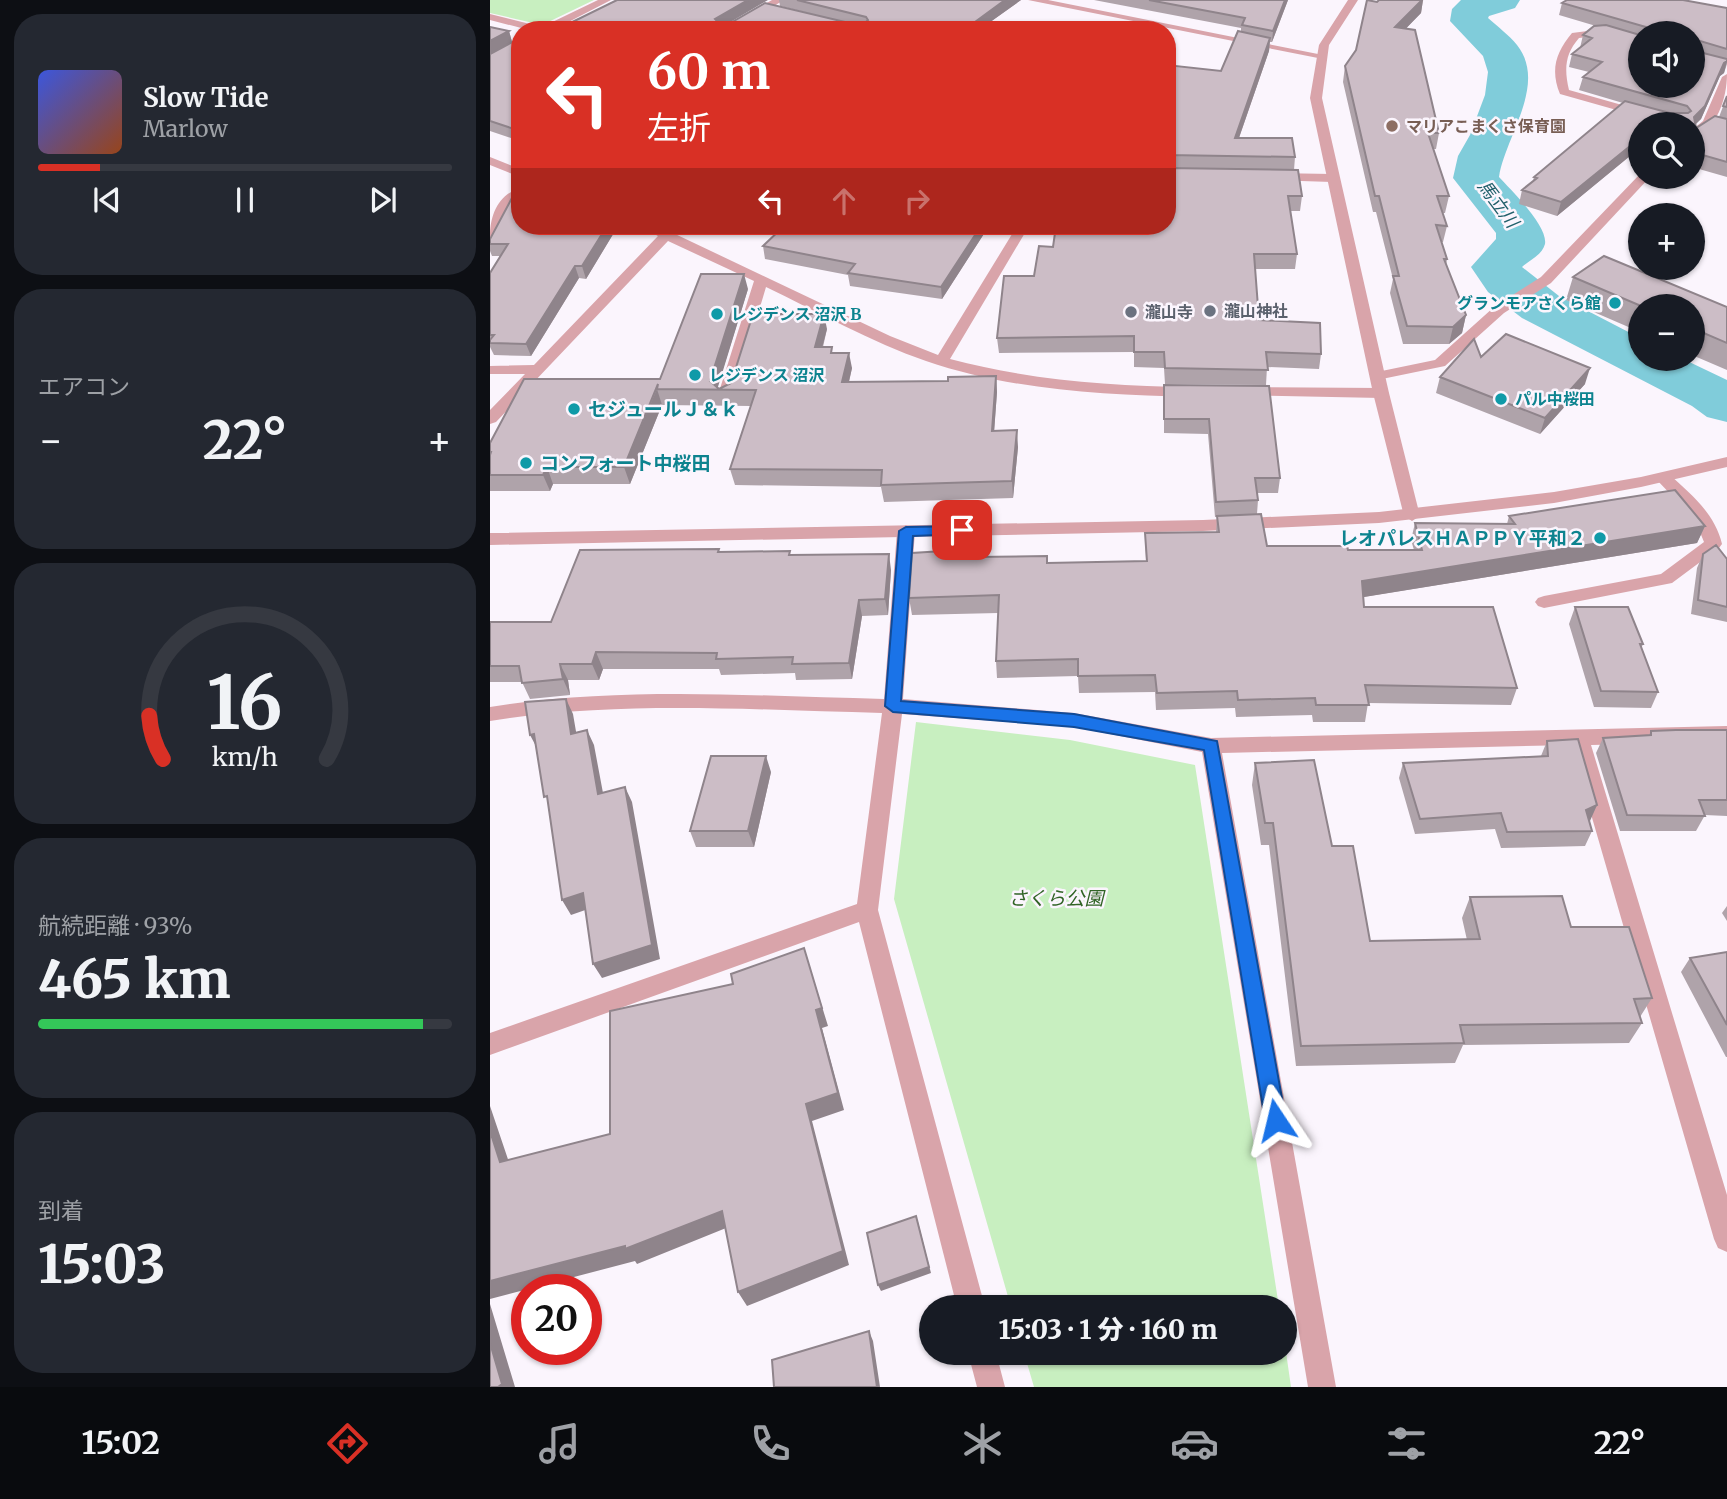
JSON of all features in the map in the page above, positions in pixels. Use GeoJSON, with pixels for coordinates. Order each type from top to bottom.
{"type":"FeatureCollection","features":[{"type":"Feature","properties":{"kind":"street"},"geometry":{"type":"LineString","coordinates":[[562,21],[606,0]]}},
{"type":"Feature","properties":{"kind":"street"},"geometry":{"type":"LineString","coordinates":[[1033,0],[1123,21]]}},
{"type":"Feature","properties":{"kind":"street"},"geometry":{"type":"LineString","coordinates":[[1353,0],[1332,28],[1318,55],[1316,98],[1377,376],[1412,516]]}},
{"type":"Feature","properties":{"kind":"street"},"geometry":{"type":"LineString","coordinates":[[741,21],[765,8],[779,5]]}},
{"type":"Feature","properties":{"kind":"street"},"geometry":{"type":"LineString","coordinates":[[490,17],[511,22]]}},
{"type":"Feature","properties":{"kind":"street"},"geometry":{"type":"LineString","coordinates":[[1176,31],[1318,55]]}},
{"type":"Feature","properties":{"kind":"street"},"geometry":{"type":"LineString","coordinates":[[1628,40],[1602,32],[1576,35],[1562,50],[1559,74],[1564,92],[1635,112]]}},
{"type":"Feature","properties":{"kind":"street"},"geometry":{"type":"LineString","coordinates":[[1705,122],[1727,77]]}},
{"type":"Feature","properties":{"kind":"street"},"geometry":{"type":"LineString","coordinates":[[490,161],[511,169]]}},
{"type":"Feature","properties":{"kind":"street"},"geometry":{"type":"LineString","coordinates":[[1263,177],[1332,178]]}},
{"type":"Feature","properties":{"kind":"street"},"geometry":{"type":"LineString","coordinates":[[1377,376],[1440,363],[1499,310],[1546,280],[1633,189]]}},
{"type":"Feature","properties":{"kind":"street"},"geometry":{"type":"LineString","coordinates":[[490,233],[511,196]]}},
{"type":"Feature","properties":{"kind":"street"},"geometry":{"type":"LineString","coordinates":[[490,419],[666,235],[890,341],[942,361],[1003,377],[1070,387],[1203,392]]}},
{"type":"Feature","properties":{"kind":"street"},"geometry":{"type":"LineString","coordinates":[[942,361],[1018,235]]}},
{"type":"Feature","properties":{"kind":"street"},"geometry":{"type":"LineString","coordinates":[[725,398],[761,280]]}},
{"type":"Feature","properties":{"kind":"street"},"geometry":{"type":"LineString","coordinates":[[490,370],[537,369]]}},
{"type":"Feature","properties":{"kind":"street"},"geometry":{"type":"LineString","coordinates":[[1230,392],[1381,393]]}},
{"type":"Feature","properties":{"kind":"street"},"geometry":{"type":"LineString","coordinates":[[490,540],[1213,527],[1412,516],[1585,493],[1664,479],[1727,462]]}},
{"type":"Feature","properties":{"kind":"street"},"geometry":{"type":"LineString","coordinates":[[1544,601],[1667,579],[1713,544],[1711,532],[1691,505],[1664,479]]}},
{"type":"Feature","properties":{"kind":"street"},"geometry":{"type":"LineString","coordinates":[[906,531],[893,706],[867,910],[968,1295]]}},
{"type":"Feature","properties":{"kind":"street"},"geometry":{"type":"LineString","coordinates":[[490,714],[527,708],[642,701],[893,706],[1074,720],[1211,746],[1727,734]]}},
{"type":"Feature","properties":{"kind":"street"},"geometry":{"type":"LineString","coordinates":[[1578,736],[1727,1240]]}},
{"type":"Feature","properties":{"kind":"street"},"geometry":{"type":"LineString","coordinates":[[1211,746],[1322,1387]]}},
{"type":"Feature","properties":{"kind":"street"},"geometry":{"type":"LineString","coordinates":[[490,1044],[867,910]]}},
{"type":"Feature","properties":{"kind":"lane"},"geometry":{"type":"LineString","coordinates":[[985,1365],[991,1387]]}},
{"type":"Feature","properties":{"kind":"green space"},"geometry":{"type":"Polygon","coordinates":[[[490,0],[594,0],[550,21],[525,21],[490,13],[490,0]]]}},
{"type":"Feature","properties":{"kind":"green space","name":"さくら公園"},"geometry":{"type":"Polygon","coordinates":[[[916,722],[1070,740],[1195,765],[1277,1295],[1008,1295],[894,899],[916,722]]]}},
{"type":"Feature","properties":{"kind":"green space"},"geometry":{"type":"Polygon","coordinates":[[[1028,1365],[1288,1365],[1291,1387],[1034,1387],[1028,1365]]]}},
{"type":"Feature","properties":{"kind":"building"},"geometry":{"type":"Polygon","coordinates":[[[617,0],[748,0],[715,19],[717,21],[574,21],[617,0]]]}},
{"type":"Feature","properties":{"kind":"building"},"geometry":{"type":"Polygon","coordinates":[[[797,0],[1005,0],[976,21],[867,21],[866,17],[797,0]]]}},
{"type":"Feature","properties":{"kind":"building"},"geometry":{"type":"Polygon","coordinates":[[[1149,0],[1285,0],[1273,31],[1242,25],[1245,18],[1149,0]]]}},
{"type":"Feature","properties":{"kind":"building"},"geometry":{"type":"Polygon","coordinates":[[[1367,0],[1422,0],[1395,27],[1415,30],[1439,133],[1428,133],[1449,196],[1437,196],[1447,226],[1436,225],[1447,259],[1444,259],[1466,315],[1453,327],[1407,326],[1393,276],[1399,276],[1379,196],[1375,196],[1345,66],[1356,50],[1367,0]]]}},
{"type":"Feature","properties":{"kind":"building"},"geometry":{"type":"Polygon","coordinates":[[[1567,0],[1683,0],[1727,8],[1727,49],[1705,42],[1705,21],[1628,22],[1562,3],[1567,0]]]}},
{"type":"Feature","properties":{"kind":"building"},"geometry":{"type":"Polygon","coordinates":[[[765,3],[841,21],[734,21],[765,3]]]}},
{"type":"Feature","properties":{"kind":"building"},"geometry":{"type":"Polygon","coordinates":[[[1606,25],[1628,31],[1628,90],[1583,77],[1602,62],[1572,54],[1592,38],[1583,35],[1594,26],[1606,25]]]}},
{"type":"Feature","properties":{"kind":"building"},"geometry":{"type":"Polygon","coordinates":[[[490,27],[509,31],[490,41],[490,27]]]}},
{"type":"Feature","properties":{"kind":"building"},"geometry":{"type":"Polygon","coordinates":[[[1238,31],[1270,38],[1235,138],[1292,138],[1295,157],[1176,155],[1176,66],[1221,71],[1238,31]]]}},
{"type":"Feature","properties":{"kind":"building"},"geometry":{"type":"Polygon","coordinates":[[[511,43],[511,128],[490,121],[490,54],[511,43]]]}},
{"type":"Feature","properties":{"kind":"building"},"geometry":{"type":"Polygon","coordinates":[[[1705,54],[1727,59],[1705,106],[1699,112],[1690,112],[1687,106],[1658,98],[1705,98],[1705,54]]]}},
{"type":"Feature","properties":{"kind":"building"},"geometry":{"type":"Polygon","coordinates":[[[1625,101],[1666,112],[1628,112],[1628,148],[1561,202],[1522,190],[1537,178],[1534,177],[1625,101]]]}},
{"type":"Feature","properties":{"kind":"building"},"geometry":{"type":"Polygon","coordinates":[[[1715,116],[1727,119],[1727,162],[1705,156],[1705,122],[1715,116]]]}},
{"type":"Feature","properties":{"kind":"building"},"geometry":{"type":"Polygon","coordinates":[[[1176,168],[1298,170],[1302,196],[1288,196],[1297,254],[1254,254],[1259,320],[1320,323],[1321,354],[1266,352],[1268,370],[1165,368],[1164,352],[1134,352],[1134,336],[997,338],[1004,276],[1034,276],[1039,246],[1053,247],[1055,235],[1176,235],[1176,168]]]}},
{"type":"Feature","properties":{"kind":"building"},"geometry":{"type":"Polygon","coordinates":[[[511,200],[511,235],[601,235],[582,266],[575,266],[526,344],[490,343],[494,335],[490,335],[490,273],[508,244],[490,244],[490,239],[511,200]]]}},
{"type":"Feature","properties":{"kind":"building"},"geometry":{"type":"Polygon","coordinates":[[[775,235],[975,235],[941,287],[848,273],[855,264],[763,246],[775,235]]]}},
{"type":"Feature","properties":{"kind":"building"},"geometry":{"type":"Polygon","coordinates":[[[1604,256],[1628,266],[1628,280],[1662,280],[1696,294],[1628,294],[1628,300],[1573,277],[1604,256]]]}},
{"type":"Feature","properties":{"kind":"building"},"geometry":{"type":"Polygon","coordinates":[[[701,274],[744,274],[710,381],[719,389],[731,383],[753,314],[824,314],[815,347],[832,347],[831,353],[849,353],[842,382],[948,381],[948,377],[996,376],[992,431],[1017,430],[1012,481],[881,485],[882,470],[730,469],[756,390],[657,389],[658,384],[624,467],[547,467],[543,475],[490,475],[490,443],[524,379],[660,379],[701,274]]]}},
{"type":"Feature","properties":{"kind":"building"},"geometry":{"type":"Polygon","coordinates":[[[1705,298],[1727,307],[1727,343],[1705,334],[1705,298]]]}},
{"type":"Feature","properties":{"kind":"building"},"geometry":{"type":"Polygon","coordinates":[[[1506,334],[1590,368],[1545,418],[1440,377],[1474,339],[1481,357],[1506,334]]]}},
{"type":"Feature","properties":{"kind":"building"},"geometry":{"type":"Polygon","coordinates":[[[1164,385],[1269,386],[1280,478],[1255,478],[1258,500],[1216,502],[1209,419],[1164,419],[1164,385]]]}},
{"type":"Feature","properties":{"kind":"building"},"geometry":{"type":"Polygon","coordinates":[[[1675,490],[1705,526],[1362,581],[1364,607],[1493,607],[1517,688],[1365,685],[1369,705],[1316,705],[1315,698],[1238,700],[1237,691],[1157,693],[1155,675],[1078,676],[1078,659],[996,661],[999,595],[909,598],[912,553],[974,549],[973,557],[1047,556],[1047,563],[1147,561],[1145,533],[1219,532],[1217,516],[1261,514],[1267,546],[1422,550],[1415,523],[1515,524],[1509,516],[1675,490]]]}},
{"type":"Feature","properties":{"kind":"building"},"geometry":{"type":"Polygon","coordinates":[[[1716,545],[1727,559],[1727,607],[1698,600],[1703,554],[1716,545]]]}},
{"type":"Feature","properties":{"kind":"building"},"geometry":{"type":"Polygon","coordinates":[[[719,549],[718,552],[790,551],[789,555],[889,554],[885,599],[859,600],[849,663],[792,664],[793,657],[716,659],[717,653],[596,652],[592,664],[560,664],[563,679],[522,683],[519,666],[490,666],[490,622],[551,622],[580,550],[719,549]]]}},
{"type":"Feature","properties":{"kind":"building"},"geometry":{"type":"Polygon","coordinates":[[[1575,607],[1628,607],[1658,692],[1601,691],[1575,607]]]}},
{"type":"Feature","properties":{"kind":"building"},"geometry":{"type":"Polygon","coordinates":[[[566,699],[571,734],[587,730],[598,794],[625,787],[652,945],[593,964],[583,893],[562,900],[547,796],[544,797],[534,734],[530,735],[525,702],[566,699]]]}},
{"type":"Feature","properties":{"kind":"building"},"geometry":{"type":"Polygon","coordinates":[[[1727,730],[1727,800],[1699,800],[1705,816],[1627,815],[1603,738],[1651,735],[1651,731],[1727,730]]]}},
{"type":"Feature","properties":{"kind":"building"},"geometry":{"type":"Polygon","coordinates":[[[1578,739],[1597,805],[1586,810],[1592,831],[1507,832],[1501,813],[1420,819],[1403,763],[1548,756],[1547,741],[1578,739]]]}},
{"type":"Feature","properties":{"kind":"building"},"geometry":{"type":"Polygon","coordinates":[[[711,756],[766,756],[748,831],[690,831],[711,756]]]}},
{"type":"Feature","properties":{"kind":"building"},"geometry":{"type":"Polygon","coordinates":[[[1314,760],[1332,846],[1353,846],[1370,941],[1480,939],[1470,897],[1562,896],[1571,927],[1629,927],[1652,998],[1634,999],[1642,1023],[1460,1025],[1464,1043],[1301,1046],[1273,823],[1265,823],[1255,763],[1314,760]]]}},
{"type":"Feature","properties":{"kind":"building"},"geometry":{"type":"Polygon","coordinates":[[[804,948],[822,1008],[816,1010],[838,1093],[806,1104],[843,1251],[738,1292],[722,1211],[625,1249],[625,1246],[490,1281],[490,1131],[500,1162],[610,1134],[610,1011],[733,984],[731,974],[804,948]]]}},
{"type":"Feature","properties":{"kind":"building"},"geometry":{"type":"Polygon","coordinates":[[[1727,952],[1727,1025],[1690,958],[1727,952]]]}},
{"type":"Feature","properties":{"kind":"building"},"geometry":{"type":"Polygon","coordinates":[[[916,1216],[929,1267],[878,1285],[867,1233],[916,1216]]]}},
{"type":"Feature","properties":{"kind":"building"},"geometry":{"type":"Polygon","coordinates":[[[869,1331],[877,1387],[774,1387],[772,1360],[869,1331]]]}},
{"type":"Feature","properties":{"kind":"building"},"geometry":{"type":"Polygon","coordinates":[[[490,1343],[502,1384],[498,1387],[490,1387],[490,1343]]]}},
{"type":"Feature","properties":{"kind":"waterway","name":"馬立川"},"geometry":{"type":"LineString","coordinates":[[1502,0],[1471,9],[1469,21],[1502,52],[1508,72],[1506,95],[1492,135],[1480,156],[1476,178],[1520,232],[1520,245],[1507,254],[1496,267],[1506,281],[1540,307],[1712,394],[1727,405]]}},
{"type":"Feature","properties":{"kind":"place","name":"マリアこまくさ保育園"},"geometry":{"type":"Point","coordinates":[1392,126]}},
{"type":"Feature","properties":{"kind":"place","name":"グランモアさくら館"},"geometry":{"type":"Point","coordinates":[1615,303]}},
{"type":"Feature","properties":{"kind":"place","name":"瀧山神社"},"geometry":{"type":"Point","coordinates":[1210,311]}},
{"type":"Feature","properties":{"kind":"place","name":"瀧山寺"},"geometry":{"type":"Point","coordinates":[1131,312]}},
{"type":"Feature","properties":{"kind":"place","name":"レジデンス 沼沢 B"},"geometry":{"type":"Point","coordinates":[717,314]}},
{"type":"Feature","properties":{"kind":"place","name":"レジデンス 沼沢"},"geometry":{"type":"Point","coordinates":[695,375]}},
{"type":"Feature","properties":{"kind":"place","name":"パル中桜田"},"geometry":{"type":"Point","coordinates":[1501,399]}},
{"type":"Feature","properties":{"kind":"place","name":"セジュールＪ＆ｋ"},"geometry":{"type":"Point","coordinates":[574,409]}},
{"type":"Feature","properties":{"kind":"place","name":"コンフォート中桜田"},"geometry":{"type":"Point","coordinates":[526,463]}},
{"type":"Feature","properties":{"kind":"place","name":"レオパレスＨＡＰＰＹ平和２"},"geometry":{"type":"Point","coordinates":[1600,538]}},
{"type":"Feature","properties":{"kind":"route"},"geometry":{"type":"LineString","coordinates":[[962,530],[906,531],[893,706],[1074,720],[1211,746],[1276,1120]]}}]}
